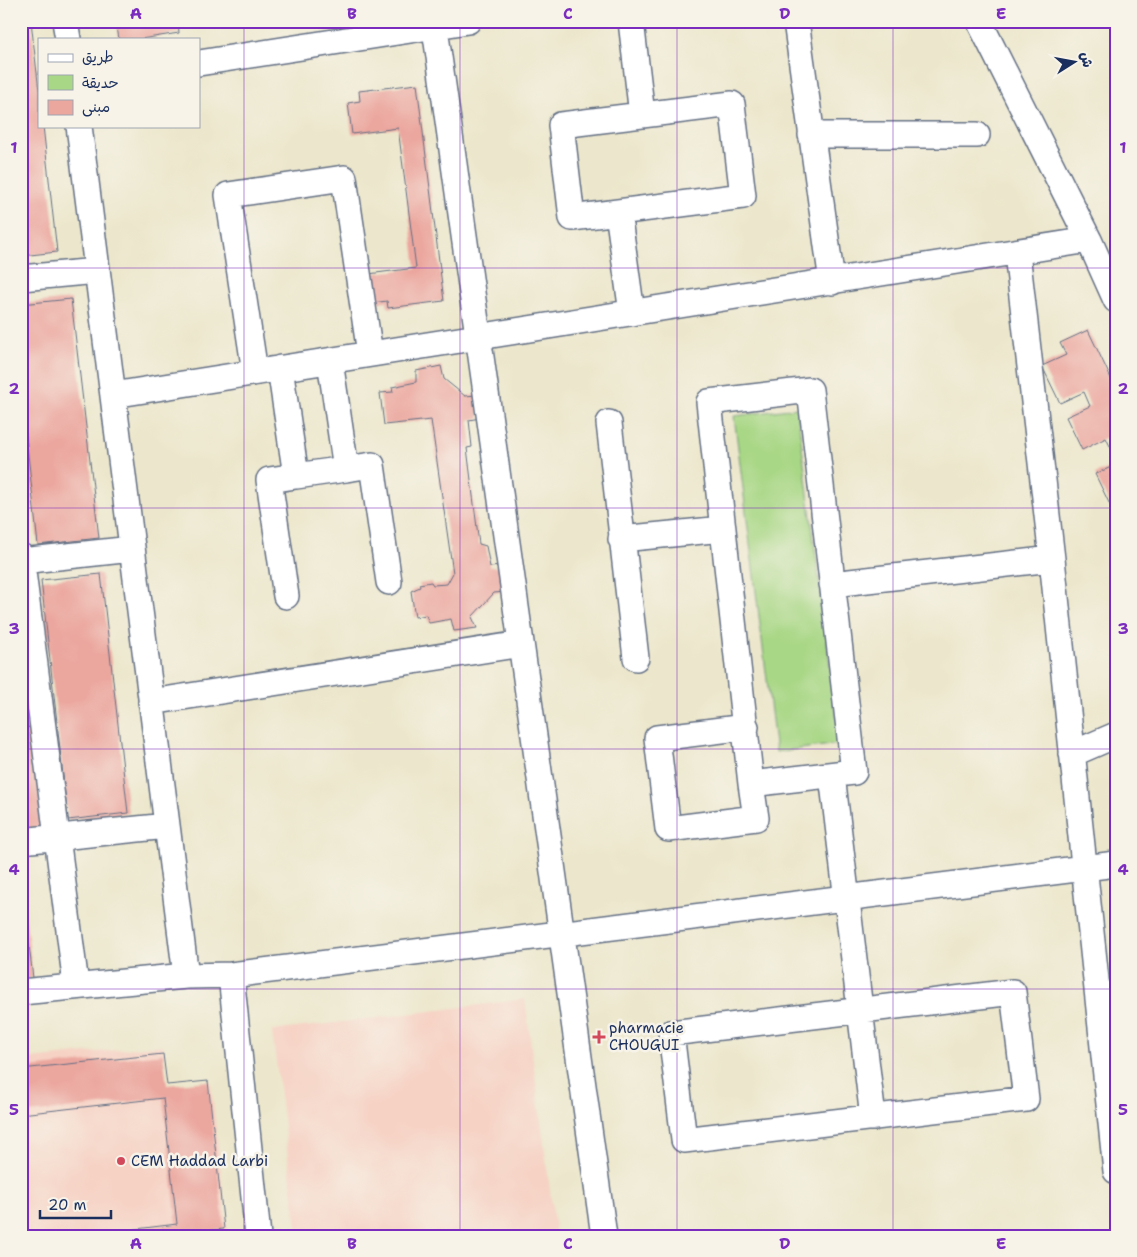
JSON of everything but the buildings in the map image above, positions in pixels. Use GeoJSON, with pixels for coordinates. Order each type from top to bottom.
{"type":"FeatureCollection","features":[{"type":"Feature","properties":{"kind":"street"},"geometry":{"type":"LineString","coordinates":[[65,21],[68,38]]}},
{"type":"Feature","properties":{"kind":"street"},"geometry":{"type":"LineString","coordinates":[[200,63],[435,24],[468,21]]}},
{"type":"Feature","properties":{"kind":"street"},"geometry":{"type":"LineString","coordinates":[[631,21],[642,115]]}},
{"type":"Feature","properties":{"kind":"street"},"geometry":{"type":"LineString","coordinates":[[796,21],[832,282]]}},
{"type":"Feature","properties":{"kind":"street"},"geometry":{"type":"LineString","coordinates":[[979,21],[1089,240],[1116,300]]}},
{"type":"Feature","properties":{"kind":"street"},"geometry":{"type":"LineString","coordinates":[[435,24],[604,1236]]}},
{"type":"Feature","properties":{"kind":"street"},"geometry":{"type":"LineString","coordinates":[[732,104],[744,196],[572,218],[561,125],[642,115],[732,104]]}},
{"type":"Feature","properties":{"kind":"street"},"geometry":{"type":"LineString","coordinates":[[79,128],[186,976]]}},
{"type":"Feature","properties":{"kind":"street"},"geometry":{"type":"LineString","coordinates":[[811,135],[977,135]]}},
{"type":"Feature","properties":{"kind":"street"},"geometry":{"type":"LineString","coordinates":[[255,372],[228,195],[344,178],[370,354]]}},
{"type":"Feature","properties":{"kind":"street"},"geometry":{"type":"LineString","coordinates":[[618,212],[632,313]]}},
{"type":"Feature","properties":{"kind":"street"},"geometry":{"type":"LineString","coordinates":[[113,395],[1017,253],[1089,240]]}},
{"type":"Feature","properties":{"kind":"street"},"geometry":{"type":"LineString","coordinates":[[1017,253],[1052,559],[1116,1171]]}},
{"type":"Feature","properties":{"kind":"street"},"geometry":{"type":"LineString","coordinates":[[21,278],[97,270]]}},
{"type":"Feature","properties":{"kind":"street"},"geometry":{"type":"LineString","coordinates":[[330,361],[346,469]]}},
{"type":"Feature","properties":{"kind":"street"},"geometry":{"type":"LineString","coordinates":[[280,368],[296,476]]}},
{"type":"Feature","properties":{"kind":"street"},"geometry":{"type":"LineString","coordinates":[[746,728],[657,738],[668,829],[756,818],[752,784],[746,728],[723,529],[709,402],[810,390],[854,772],[752,784]]}},
{"type":"Feature","properties":{"kind":"street"},"geometry":{"type":"LineString","coordinates":[[608,423],[636,658]]}},
{"type":"Feature","properties":{"kind":"street"},"geometry":{"type":"LineString","coordinates":[[286,596],[269,480],[372,465],[389,582]]}},
{"type":"Feature","properties":{"kind":"street"},"geometry":{"type":"LineString","coordinates":[[621,539],[723,529]]}},
{"type":"Feature","properties":{"kind":"street"},"geometry":{"type":"LineString","coordinates":[[22,561],[132,549]]}},
{"type":"Feature","properties":{"kind":"street"},"geometry":{"type":"LineString","coordinates":[[21,556],[30,696],[57,836],[76,986]]}},
{"type":"Feature","properties":{"kind":"street"},"geometry":{"type":"LineString","coordinates":[[832,584],[1052,559]]}},
{"type":"Feature","properties":{"kind":"street"},"geometry":{"type":"LineString","coordinates":[[151,702],[522,644]]}},
{"type":"Feature","properties":{"kind":"street"},"geometry":{"type":"LineString","coordinates":[[1072,754],[1116,735]]}},
{"type":"Feature","properties":{"kind":"street"},"geometry":{"type":"LineString","coordinates":[[832,775],[873,1118]]}},
{"type":"Feature","properties":{"kind":"street"},"geometry":{"type":"LineString","coordinates":[[21,841],[167,826]]}},
{"type":"Feature","properties":{"kind":"street"},"geometry":{"type":"LineString","coordinates":[[21,992],[186,976],[231,975],[1116,864]]}},
{"type":"Feature","properties":{"kind":"street"},"geometry":{"type":"LineString","coordinates":[[231,975],[258,1236]]}},
{"type":"Feature","properties":{"kind":"street"},"geometry":{"type":"LineString","coordinates":[[1013,992],[1026,1099],[873,1118],[684,1140],[671,1033],[1013,992]]}},
{"type":"Feature","properties":{"kind":"shaded area"},"geometry":{"type":"Polygon","coordinates":[[[525,999],[556,1236],[298,1236],[272,1031],[525,999]]]}},
{"type":"Feature","properties":{"kind":"shaded area","name":"CEM Haddad Larbi"},"geometry":{"type":"Polygon","coordinates":[[[163,1045],[167,1085],[211,1081],[228,1236],[21,1236],[21,1060],[163,1045]]]}},
{"type":"Feature","properties":{"kind":"green space"},"geometry":{"type":"Polygon","coordinates":[[[797,408],[840,744],[776,752],[734,416],[797,408]]]}},
{"type":"Feature","properties":{"kind":"place","name":"pharmacie CHOUGUI"},"geometry":{"type":"Point","coordinates":[599,1037]}},
{"type":"Feature","properties":{"kind":"place","name":"CEM Haddad Larbi"},"geometry":{"type":"Point","coordinates":[121,1161]}}]}
